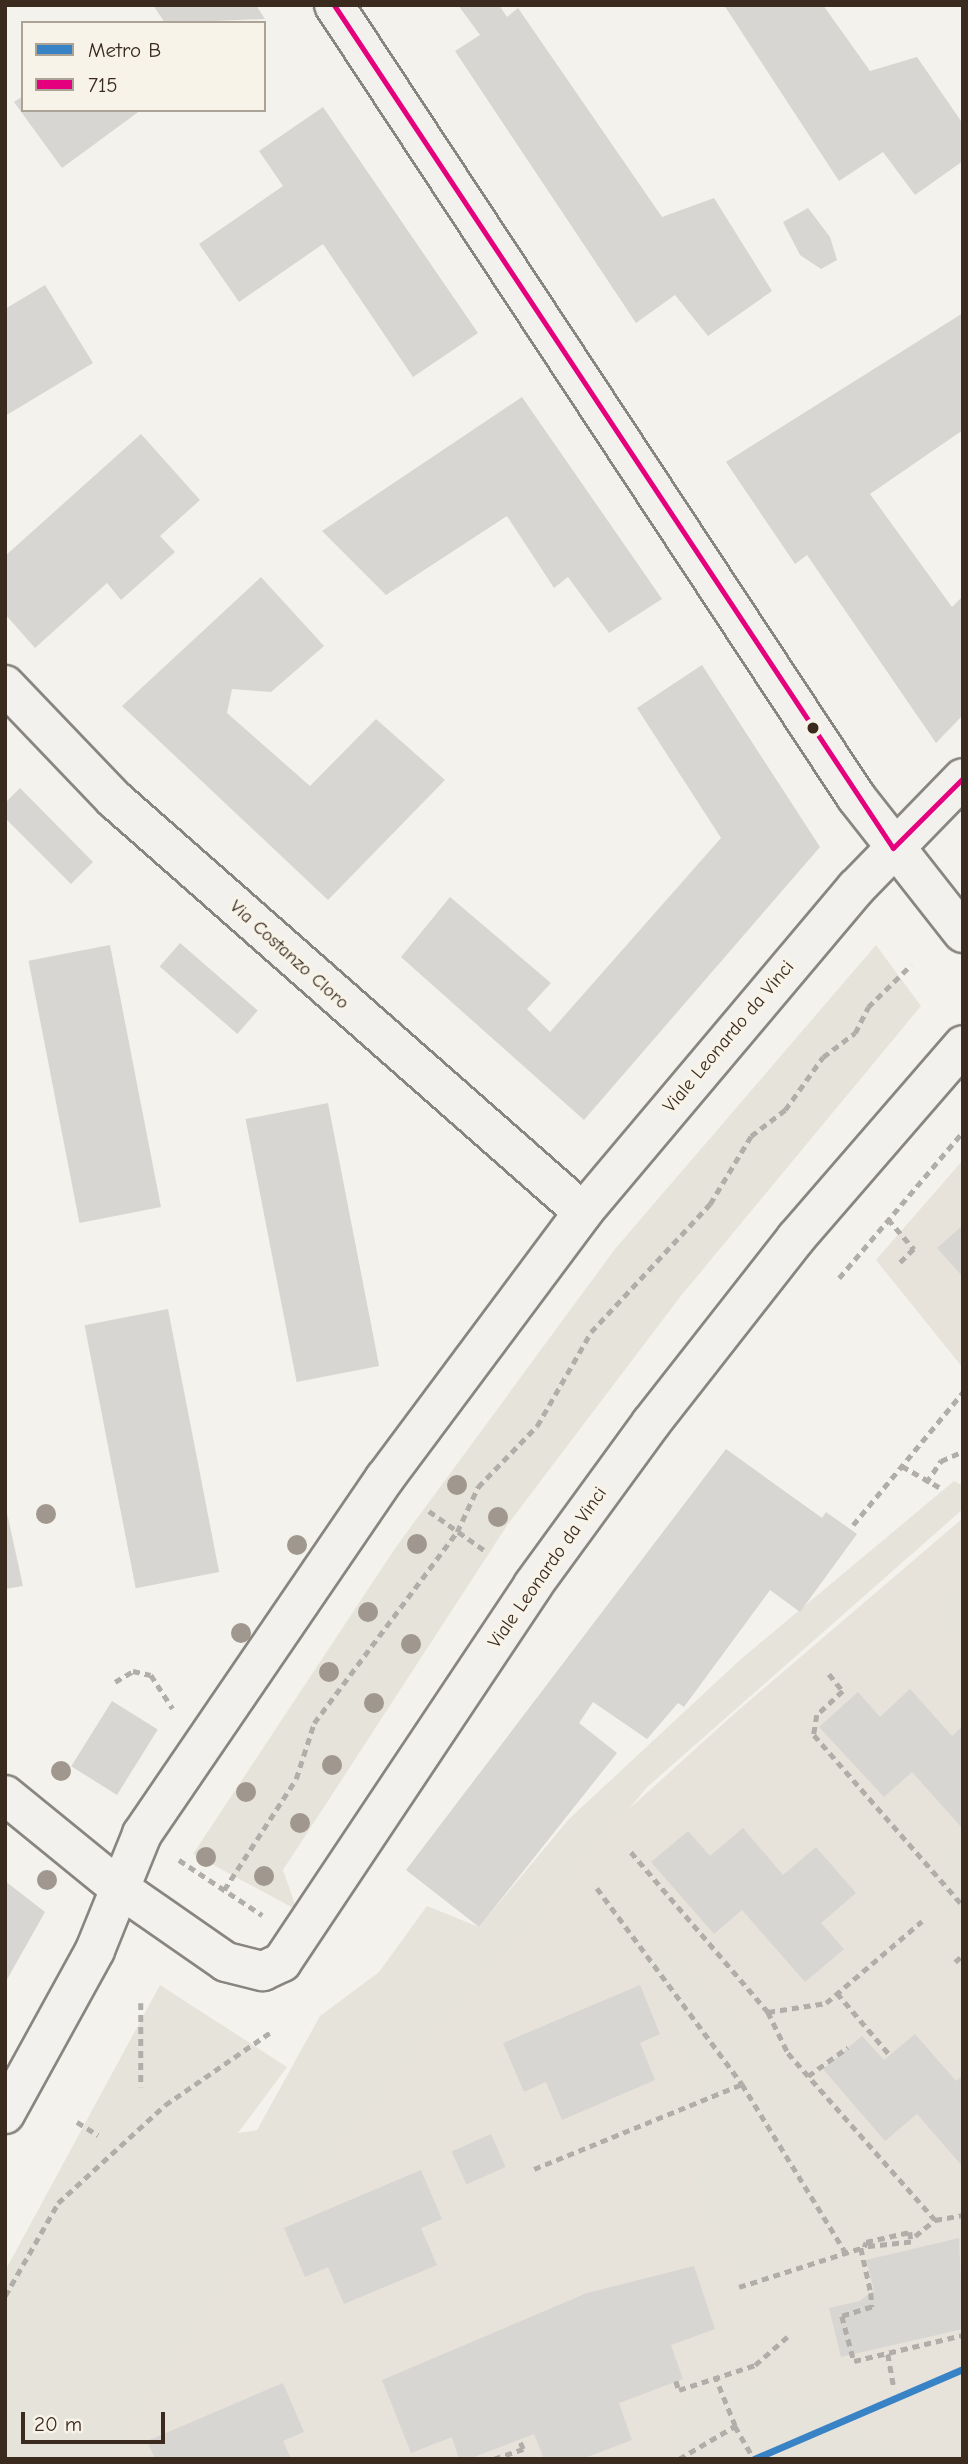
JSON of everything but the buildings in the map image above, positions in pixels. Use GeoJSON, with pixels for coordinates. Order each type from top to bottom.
{"type":"FeatureCollection","features":[{"type":"Feature","properties":{"kind":"street"},"geometry":{"type":"LineString","coordinates":[[334,5],[893,848],[963,933]]}},
{"type":"Feature","properties":{"kind":"street","name":"Via Costanzo Cloro"},"geometry":{"type":"LineString","coordinates":[[5,685],[114,799],[583,1212]]}},
{"type":"Feature","properties":{"kind":"street","name":"Viale Leonardo da Vinci"},"geometry":{"type":"LineString","coordinates":[[5,2114],[95,1950],[118,1887],[142,1834],[325,1564],[583,1212],[893,848],[963,778]]}},
{"type":"Feature","properties":{"kind":"street","name":"Viale Leonardo da Vinci"},"geometry":{"type":"LineString","coordinates":[[118,1887],[226,1962],[264,1971],[282,1962],[533,1585],[651,1423],[796,1238],[963,1045]]}},
{"type":"Feature","properties":{"kind":"street"},"geometry":{"type":"LineString","coordinates":[[5,1795],[118,1887]]}},
{"type":"Feature","properties":{"kind":"path"},"geometry":{"type":"LineString","coordinates":[[224,1890],[296,1779],[314,1723],[457,1532],[478,1487],[537,1426],[591,1332],[710,1204],[751,1136],[785,1110],[823,1058],[856,1033],[868,1007],[911,965]]}},
{"type":"Feature","properties":{"kind":"path"},"geometry":{"type":"LineString","coordinates":[[839,1278],[963,1132]]}},
{"type":"Feature","properties":{"kind":"path"},"geometry":{"type":"LineString","coordinates":[[888,1219],[914,1249],[898,1265]]}},
{"type":"Feature","properties":{"kind":"path"},"geometry":{"type":"LineString","coordinates":[[853,1525],[963,1392]]}},
{"type":"Feature","properties":{"kind":"path"},"geometry":{"type":"LineString","coordinates":[[926,1483],[941,1461],[963,1451]]}},
{"type":"Feature","properties":{"kind":"path"},"geometry":{"type":"LineString","coordinates":[[902,1466],[926,1483],[939,1487]]}},
{"type":"Feature","properties":{"kind":"path"},"geometry":{"type":"LineString","coordinates":[[429,1511],[487,1552]]}},
{"type":"Feature","properties":{"kind":"path"},"geometry":{"type":"LineString","coordinates":[[115,1682],[133,1671],[151,1675],[179,1714]]}},
{"type":"Feature","properties":{"kind":"path"},"geometry":{"type":"LineString","coordinates":[[829,1674],[843,1691],[817,1715],[814,1735],[962,1905]]}},
{"type":"Feature","properties":{"kind":"path"},"geometry":{"type":"LineString","coordinates":[[631,1852],[768,2012],[808,2076],[934,2220]]}},
{"type":"Feature","properties":{"kind":"path"},"geometry":{"type":"LineString","coordinates":[[169,1853],[269,1920]]}},
{"type":"Feature","properties":{"kind":"path"},"geometry":{"type":"LineString","coordinates":[[597,1888],[742,2084],[846,2253]]}},
{"type":"Feature","properties":{"kind":"path"},"geometry":{"type":"LineString","coordinates":[[768,2012],[826,2003],[922,1921]]}},
{"type":"Feature","properties":{"kind":"path"},"geometry":{"type":"LineString","coordinates":[[955,1962],[963,1955]]}},
{"type":"Feature","properties":{"kind":"path"},"geometry":{"type":"LineString","coordinates":[[837,1993],[890,2055]]}},
{"type":"Feature","properties":{"kind":"path"},"geometry":{"type":"LineString","coordinates":[[141,2003],[141,2087]]}},
{"type":"Feature","properties":{"kind":"path"},"geometry":{"type":"LineString","coordinates":[[5,2296],[58,2203],[165,2105],[271,2032]]}},
{"type":"Feature","properties":{"kind":"path"},"geometry":{"type":"LineString","coordinates":[[808,2076],[848,2047]]}},
{"type":"Feature","properties":{"kind":"path"},"geometry":{"type":"LineString","coordinates":[[534,2169],[742,2084]]}},
{"type":"Feature","properties":{"kind":"path"},"geometry":{"type":"LineString","coordinates":[[76,2122],[98,2135]]}},
{"type":"Feature","properties":{"kind":"path"},"geometry":{"type":"LineString","coordinates":[[862,2247],[868,2251],[915,2236],[934,2220],[963,2215]]}},
{"type":"Feature","properties":{"kind":"path"},"geometry":{"type":"LineString","coordinates":[[739,2287],[909,2232],[915,2236]]}},
{"type":"Feature","properties":{"kind":"path"},"geometry":{"type":"LineString","coordinates":[[862,2247],[872,2307],[842,2316],[854,2361],[963,2334]]}},
{"type":"Feature","properties":{"kind":"path"},"geometry":{"type":"LineString","coordinates":[[676,2381],[679,2390],[755,2365],[787,2337]]}},
{"type":"Feature","properties":{"kind":"path"},"geometry":{"type":"LineString","coordinates":[[888,2354],[894,2387]]}},
{"type":"Feature","properties":{"kind":"path"},"geometry":{"type":"LineString","coordinates":[[715,2377],[735,2426],[754,2459]]}},
{"type":"Feature","properties":{"kind":"path"},"geometry":{"type":"LineString","coordinates":[[678,2459],[735,2426]]}},
{"type":"Feature","properties":{"kind":"path"},"geometry":{"type":"LineString","coordinates":[[494,2459],[523,2449],[519,2440]]}},
{"type":"Feature","properties":{"kind":"shaded area"},"geometry":{"type":"Polygon","coordinates":[[[876,945],[921,1006],[680,1297],[508,1524],[283,1870],[297,1910],[193,1854],[396,1547],[615,1249],[876,945]]]}},
{"type":"Feature","properties":{"kind":"shaded area"},"geometry":{"type":"Polygon","coordinates":[[[963,1160],[963,1368],[876,1260],[963,1160]]]}},
{"type":"Feature","properties":{"kind":"shaded area"},"geometry":{"type":"Polygon","coordinates":[[[954,1481],[963,1486],[963,1509],[646,1788],[535,1927],[460,2006],[224,2290],[126,2438],[124,2459],[5,2459],[5,2271],[160,1985],[287,2067],[238,2133],[257,2130],[320,2016],[379,1972],[427,1906],[479,1927],[569,1819],[741,1659],[954,1481]]]}},
{"type":"Feature","properties":{"kind":"shaded area"},"geometry":{"type":"Polygon","coordinates":[[[963,1518],[963,2459],[42,2459],[318,2091],[734,1714],[963,1518]]]}},
{"type":"Feature","properties":{"kind":"shaded area"},"geometry":{"type":"Polygon","coordinates":[[[952,1588],[963,1591],[963,1658],[938,1625],[940,1595],[952,1588]]]}},
{"type":"Feature","properties":{"kind":"shaded area"},"geometry":{"type":"Polygon","coordinates":[[[956,1845],[963,1848],[963,1930],[945,1911],[931,1878],[941,1847],[956,1845]]]}},
{"type":"Feature","properties":{"kind":"shaded area"},"geometry":{"type":"Polygon","coordinates":[[[664,1945],[754,2024],[808,2085],[868,2192],[864,2211],[850,2223],[820,2229],[787,2219],[774,2226],[791,2271],[774,2290],[762,2291],[723,2259],[700,2216],[690,2140],[704,2114],[703,2091],[679,2059],[644,1977],[651,1950],[664,1945]]]}},
{"type":"Feature","properties":{"kind":"shaded area"},"geometry":{"type":"Polygon","coordinates":[[[733,2383],[757,2384],[830,2411],[919,2459],[667,2455],[659,2439],[667,2410],[686,2394],[733,2383]]]}},
{"type":"Feature","properties":{"kind":"metro line","name":"B"},"geometry":{"type":"LineString","coordinates":[[754,2459],[963,2369]]}},
{"type":"Feature","properties":{"kind":"transit line","name":"715"},"geometry":{"type":"LineString","coordinates":[[334,5],[893,848]]}},
{"type":"Feature","properties":{"kind":"transit line","name":"715"},"geometry":{"type":"LineString","coordinates":[[893,848],[963,778]]}}]}
